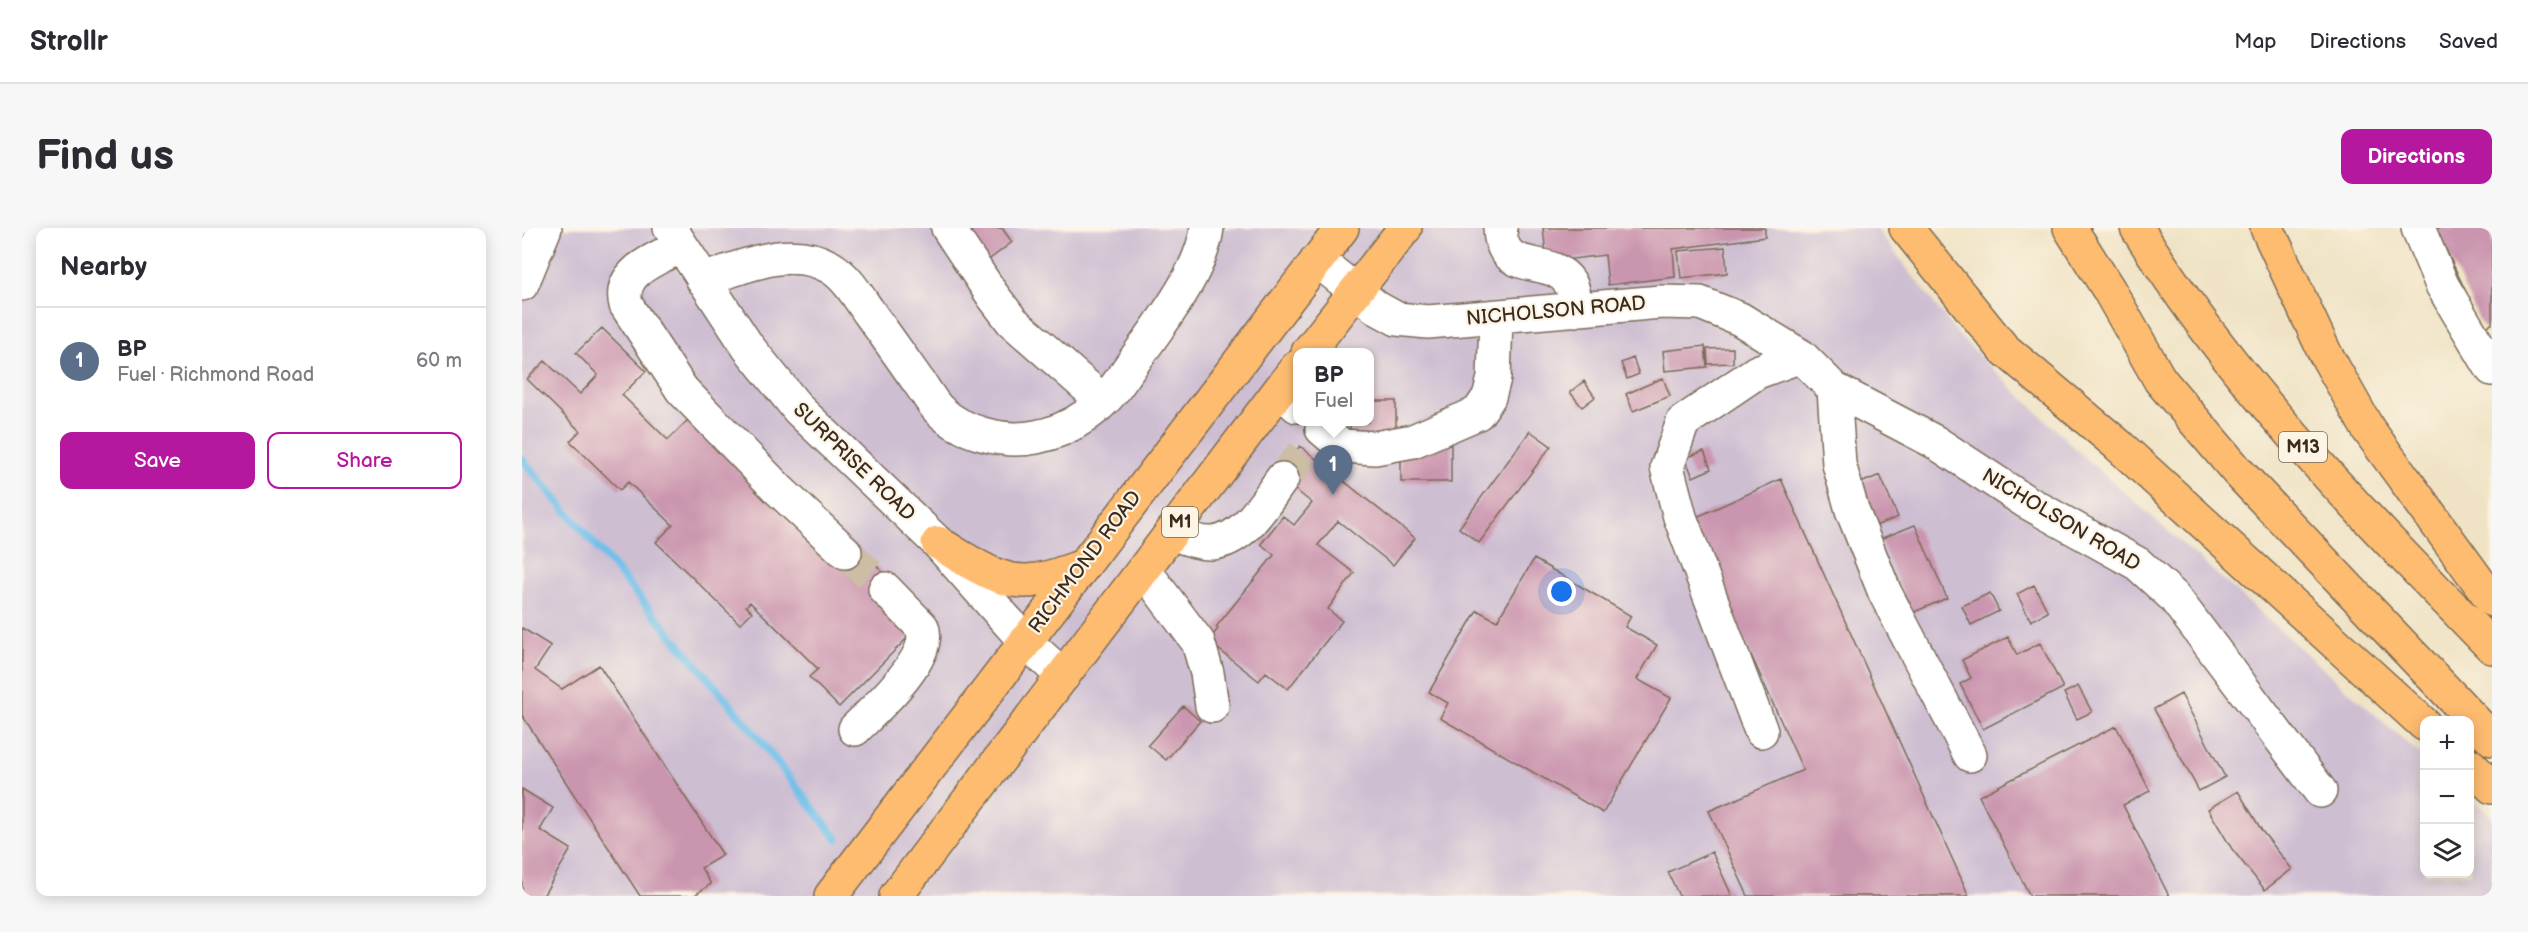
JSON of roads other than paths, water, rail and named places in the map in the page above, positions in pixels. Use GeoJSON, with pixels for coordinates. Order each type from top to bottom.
{"type":"FeatureCollection","features":[{"type":"Feature","properties":{"kind":"highway","name":"RICHMOND ROAD"},"geometry":{"type":"LineString","coordinates":[[831,896],[1080,567],[1342,228]]}},
{"type":"Feature","properties":{"kind":"highway"},"geometry":{"type":"LineString","coordinates":[[1311,348],[1405,228]]}},
{"type":"Feature","properties":{"kind":"highway"},"geometry":{"type":"LineString","coordinates":[[1906,228],[2003,348],[2117,444],[2420,720]]}},
{"type":"Feature","properties":{"kind":"highway"},"geometry":{"type":"LineString","coordinates":[[2070,228],[2109,290],[2160,380],[2238,472],[2492,739]]}},
{"type":"Feature","properties":{"kind":"highway","name":"M13"},"geometry":{"type":"LineString","coordinates":[[2137,228],[2161,267],[2276,416],[2352,503],[2492,647]]}},
{"type":"Feature","properties":{"kind":"highway"},"geometry":{"type":"LineString","coordinates":[[2267,228],[2325,353],[2368,429],[2492,600]]}},
{"type":"Feature","properties":{"kind":"highway","name":"M1"},"geometry":{"type":"LineString","coordinates":[[896,896],[1172,533],[1291,388]]}},
{"type":"Feature","properties":{"kind":"highway"},"geometry":{"type":"LineString","coordinates":[[938,543],[994,575],[1016,580],[1034,581],[1080,567]]}},
{"type":"Feature","properties":{"kind":"highway"},"geometry":{"type":"LineString","coordinates":[[2474,770],[2492,787]]}},
{"type":"Feature","properties":{"kind":"street"},"geometry":{"type":"LineString","coordinates":[[522,284],[545,228]]}},
{"type":"Feature","properties":{"kind":"street"},"geometry":{"type":"LineString","coordinates":[[948,228],[1012,321],[1103,401]]}},
{"type":"Feature","properties":{"kind":"street"},"geometry":{"type":"LineString","coordinates":[[703,280],[778,257],[808,259],[831,267],[852,288],[940,411],[966,428],[992,436],[1022,440],[1048,434],[1088,417],[1115,389],[1186,282],[1205,243],[1207,228]]}},
{"type":"Feature","properties":{"kind":"street"},"geometry":{"type":"LineString","coordinates":[[1500,228],[1503,251],[1509,256],[1553,271],[1569,281],[1573,290],[1575,310]]}},
{"type":"Feature","properties":{"kind":"street"},"geometry":{"type":"LineString","coordinates":[[2418,228],[2442,285],[2492,369]]}},
{"type":"Feature","properties":{"kind":"street"},"geometry":{"type":"LineString","coordinates":[[676,237],[628,279],[623,289],[626,305],[682,390],[778,489],[845,552]]}},
{"type":"Feature","properties":{"kind":"street","name":"SURPRISE ROAD"},"geometry":{"type":"LineString","coordinates":[[676,237],[748,347],[799,410],[938,543],[1025,641],[1063,676]]}},
{"type":"Feature","properties":{"kind":"street","name":"NICHOLSON ROAD"},"geometry":{"type":"LineString","coordinates":[[1317,260],[1354,292],[1396,319],[1428,322],[1661,302],[1700,303],[1740,319],[1801,356],[1834,389],[1935,442],[2025,501],[2138,564],[2174,597],[2320,791]]}},
{"type":"Feature","properties":{"kind":"street"},"geometry":{"type":"LineString","coordinates":[[1314,433],[1342,446],[1375,448],[1413,441],[1478,413],[1489,397],[1494,378],[1496,317]]}},
{"type":"Feature","properties":{"kind":"street"},"geometry":{"type":"LineString","coordinates":[[1761,731],[1680,517],[1667,467],[1683,422],[1757,372],[1801,356]]}},
{"type":"Feature","properties":{"kind":"street"},"geometry":{"type":"LineString","coordinates":[[1834,389],[1839,464],[1852,510],[1885,593],[1970,755]]}},
{"type":"Feature","properties":{"kind":"street"},"geometry":{"type":"LineString","coordinates":[[1172,533],[1211,544],[1226,541],[1245,528],[1282,479]]}},
{"type":"Feature","properties":{"kind":"street"},"geometry":{"type":"LineString","coordinates":[[1144,570],[1198,642],[1207,674],[1212,706]]}},
{"type":"Feature","properties":{"kind":"street"},"geometry":{"type":"LineString","coordinates":[[855,729],[909,670],[922,648],[925,635],[922,627],[885,589]]}},
{"type":"Feature","properties":{"kind":"waterway"},"geometry":{"type":"LineString","coordinates":[[522,459],[752,730],[837,839]]}},
{"type":"Feature","properties":{"kind":"tunnel"},"geometry":{"type":"LineString","coordinates":[[1282,479],[1306,450]]}},
{"type":"Feature","properties":{"kind":"tunnel"},"geometry":{"type":"LineString","coordinates":[[845,552],[885,589]]}},
{"type":"Feature","properties":{"kind":"place","name":"BP"},"geometry":{"type":"Point","coordinates":[1333,495]}}]}
